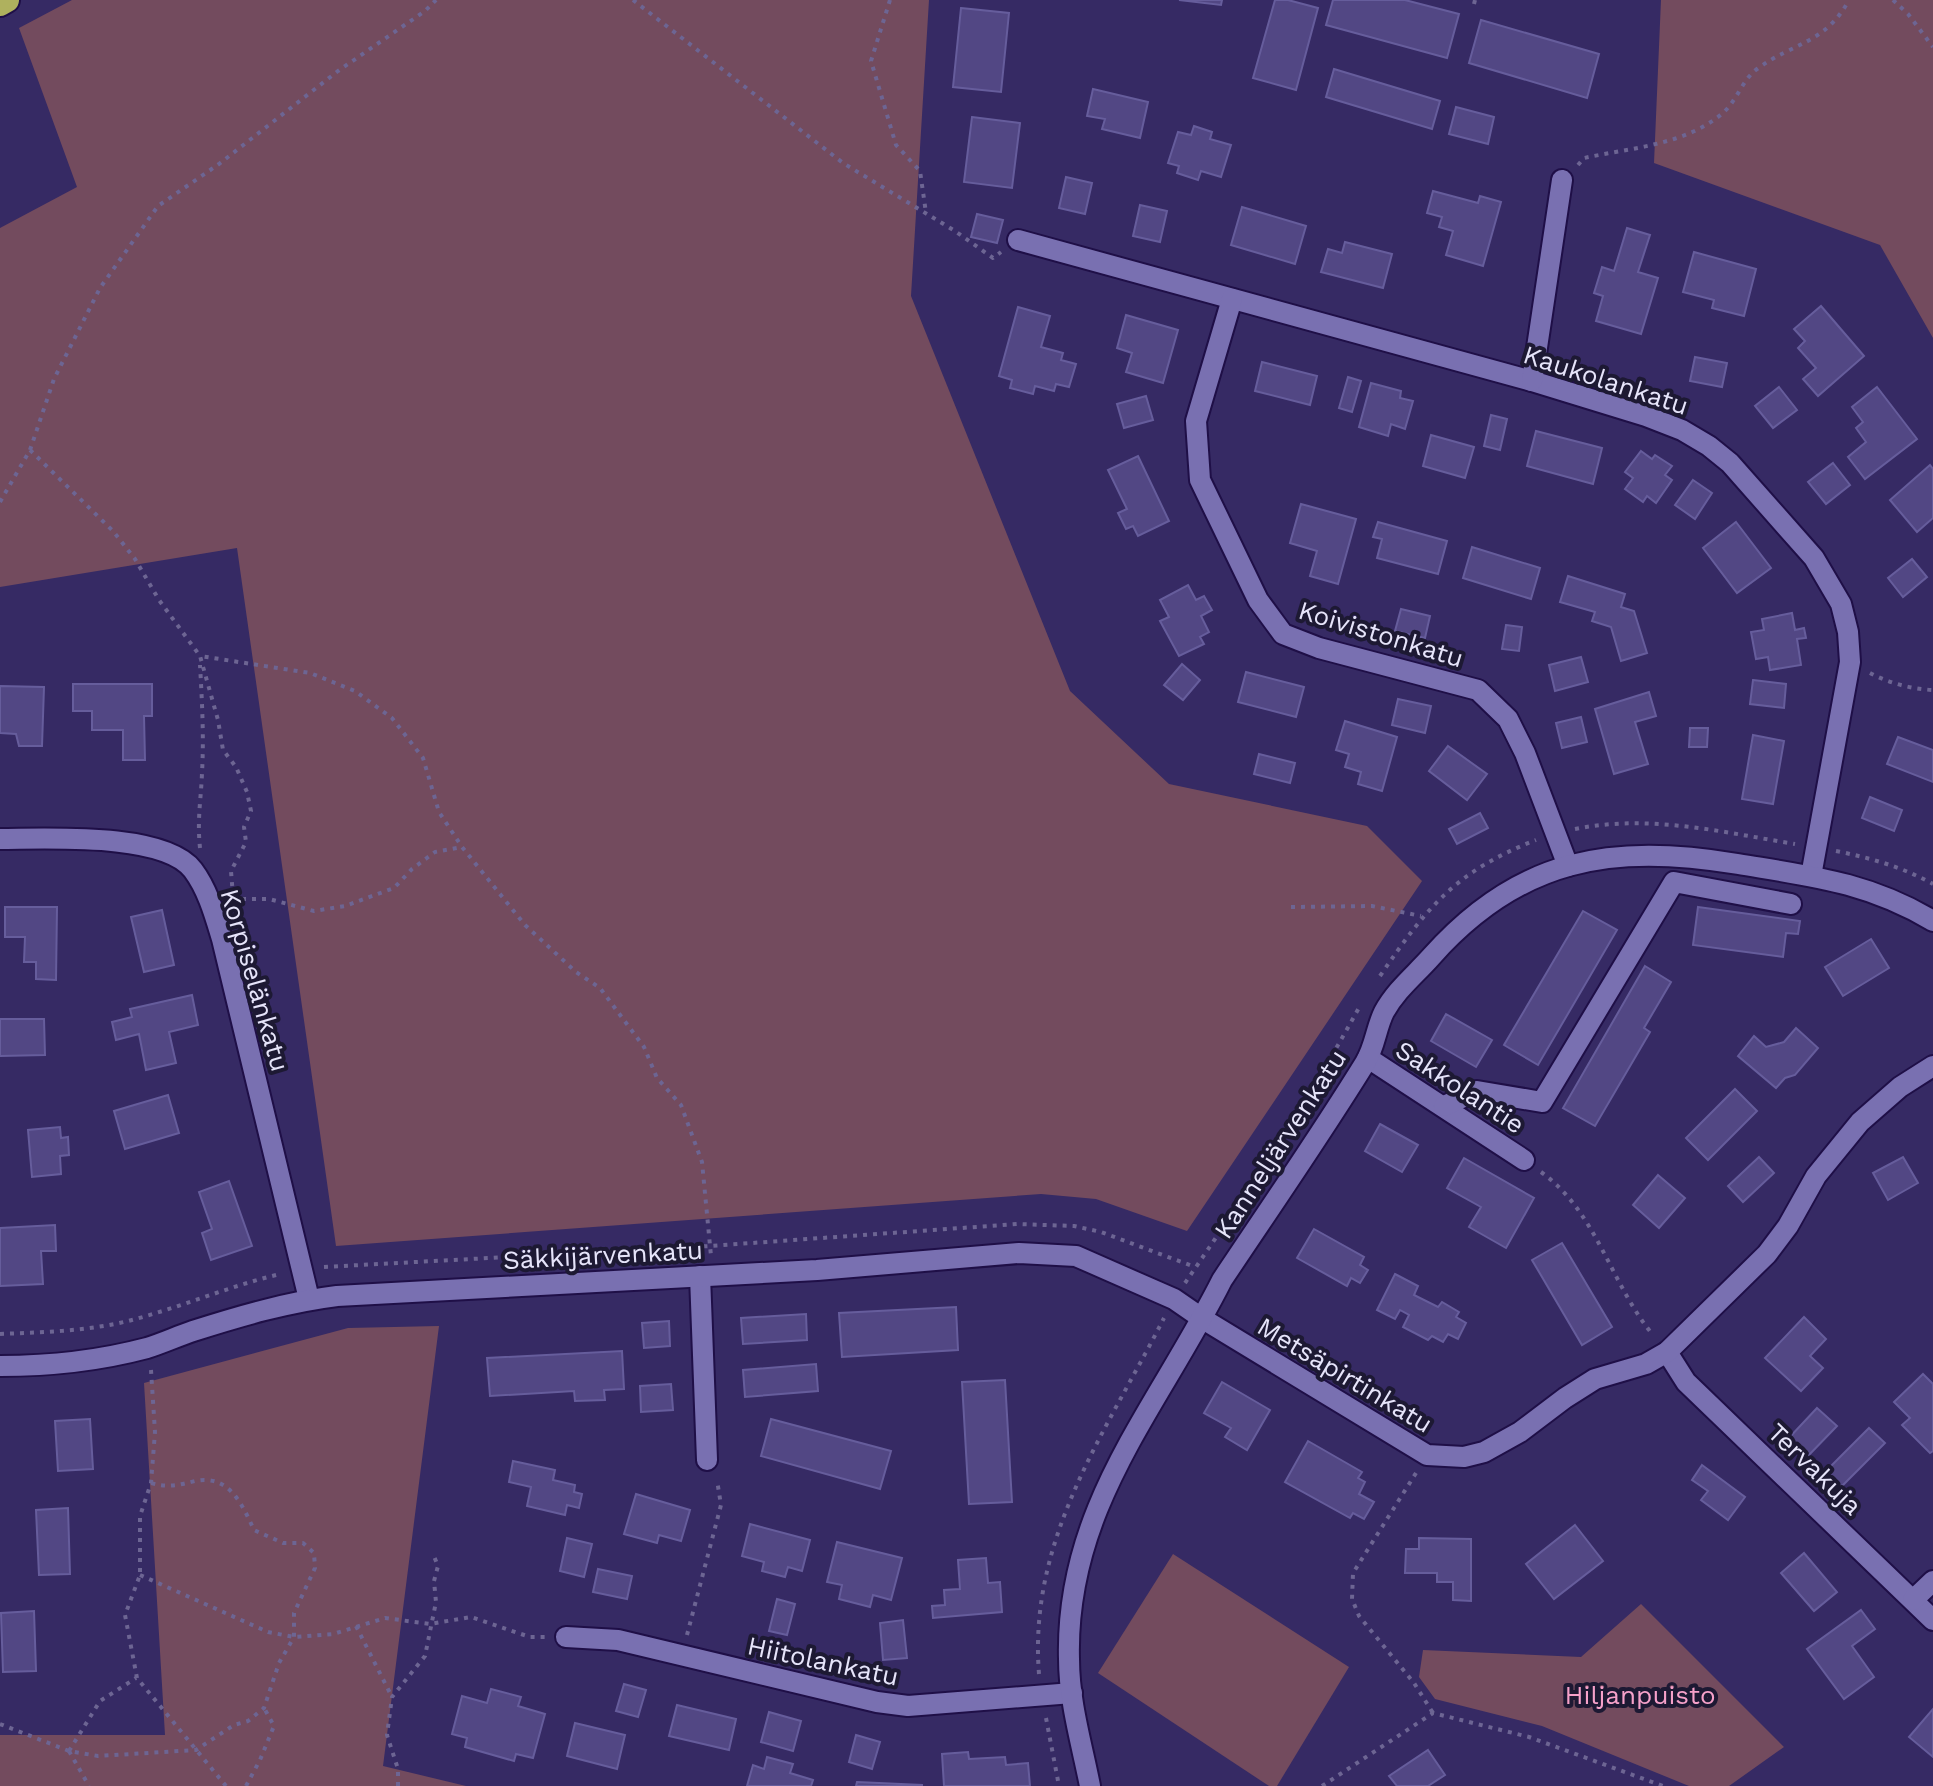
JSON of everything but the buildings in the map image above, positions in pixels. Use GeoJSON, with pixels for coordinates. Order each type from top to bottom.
{"type":"FeatureCollection","features":[{"type":"Feature","properties":{"kind":"highway"},"geometry":{"type":"LineString","coordinates":[[0,4],[7,0]]}},
{"type":"Feature","properties":{"kind":"street"},"geometry":{"type":"LineString","coordinates":[[1532,381],[1562,180]]}},
{"type":"Feature","properties":{"kind":"street","name":"Kaukolankatu"},"geometry":{"type":"LineString","coordinates":[[1018,240],[1532,381],[1646,416],[1682,430],[1709,446],[1730,463],[1814,558],[1841,604],[1848,632],[1850,662],[1811,876]]}},
{"type":"Feature","properties":{"kind":"street","name":"Koivistonkatu"},"geometry":{"type":"LineString","coordinates":[[1232,299],[1196,421],[1200,480],[1258,600],[1283,634],[1319,648],[1478,690],[1508,719],[1525,753],[1568,866]]}},
{"type":"Feature","properties":{"kind":"street","name":"Korpiselänkatu"},"geometry":{"type":"LineString","coordinates":[[0,839],[101,840],[136,844],[174,856],[192,868],[212,904],[309,1299]]}},
{"type":"Feature","properties":{"kind":"street","name":"Kanneljärvenkatu"},"geometry":{"type":"LineString","coordinates":[[1090,1786],[1072,1693],[1070,1612],[1084,1543],[1111,1473],[1203,1319],[1222,1280],[1368,1058],[1384,1012],[1405,983],[1464,922],[1516,886],[1568,866],[1624,856],[1666,855],[1699,857],[1811,876],[1901,902],[1933,921]]}},
{"type":"Feature","properties":{"kind":"street"},"geometry":{"type":"LineString","coordinates":[[1444,1106],[1477,1091],[1542,1102],[1674,882],[1791,904]]}},
{"type":"Feature","properties":{"kind":"street","name":"Sakkolantie"},"geometry":{"type":"LineString","coordinates":[[1368,1058],[1524,1160]]}},
{"type":"Feature","properties":{"kind":"street","name":"Metsäpirtinkatu"},"geometry":{"type":"LineString","coordinates":[[1203,1319],[1427,1455],[1464,1457],[1484,1452],[1520,1432],[1595,1379],[1646,1364],[1667,1352],[1767,1254],[1788,1226],[1816,1176],[1860,1122],[1900,1087],[1933,1066]]}},
{"type":"Feature","properties":{"kind":"street","name":"Säkkijärvenkatu"},"geometry":{"type":"LineString","coordinates":[[0,1366],[51,1366],[101,1359],[309,1299],[817,1270],[1033,1254],[1076,1256],[1174,1299],[1203,1319]]}},
{"type":"Feature","properties":{"kind":"street"},"geometry":{"type":"LineString","coordinates":[[700,1276],[707,1460]]}},
{"type":"Feature","properties":{"kind":"street","name":"Tervakuja"},"geometry":{"type":"LineString","coordinates":[[1667,1352],[1686,1382],[1933,1620]]}},
{"type":"Feature","properties":{"kind":"street"},"geometry":{"type":"LineString","coordinates":[[1913,1600],[1933,1581]]}},
{"type":"Feature","properties":{"kind":"street","name":"Hiitolankatu"},"geometry":{"type":"LineString","coordinates":[[566,1637],[618,1640],[877,1702],[922,1705],[1072,1693]]}},
{"type":"Feature","properties":{"kind":"path"},"geometry":{"type":"LineString","coordinates":[[0,502],[30,450],[54,379],[100,288],[158,206],[219,164],[338,71],[425,11],[436,0]]}},
{"type":"Feature","properties":{"kind":"path"},"geometry":{"type":"LineString","coordinates":[[633,0],[843,163],[993,258],[1018,240]]}},
{"type":"Feature","properties":{"kind":"path"},"geometry":{"type":"LineString","coordinates":[[890,0],[871,61],[896,145],[920,171],[926,214]]}},
{"type":"Feature","properties":{"kind":"path"},"geometry":{"type":"LineString","coordinates":[[1562,180],[1584,158],[1658,145],[1688,133],[1723,113],[1754,70],[1795,47],[1815,40],[1840,16],[1849,0]]}},
{"type":"Feature","properties":{"kind":"path"},"geometry":{"type":"LineString","coordinates":[[1893,0],[1933,47]]}},
{"type":"Feature","properties":{"kind":"path"},"geometry":{"type":"LineString","coordinates":[[30,450],[113,531],[200,656],[223,750],[236,767],[251,811],[244,827],[246,842],[231,871],[233,899]]}},
{"type":"Feature","properties":{"kind":"path"},"geometry":{"type":"LineString","coordinates":[[200,656],[310,673],[355,691],[392,718],[423,758],[439,812],[462,847],[525,925],[576,972],[600,988],[644,1047],[657,1078],[681,1105],[702,1162],[710,1246]]}},
{"type":"Feature","properties":{"kind":"path"},"geometry":{"type":"LineString","coordinates":[[195,873],[201,858],[198,807],[202,763],[200,656]]}},
{"type":"Feature","properties":{"kind":"path"},"geometry":{"type":"LineString","coordinates":[[1850,662],[1886,681],[1933,690]]}},
{"type":"Feature","properties":{"kind":"path"},"geometry":{"type":"LineString","coordinates":[[1379,977],[1421,916],[1453,885],[1488,862],[1555,833],[1602,823],[1691,825],[1817,847],[1870,858],[1906,870],[1933,884]]}},
{"type":"Feature","properties":{"kind":"path"},"geometry":{"type":"LineString","coordinates":[[212,904],[233,899],[269,899],[314,911],[345,906],[394,888],[412,869],[435,852],[462,847]]}},
{"type":"Feature","properties":{"kind":"path"},"geometry":{"type":"LineString","coordinates":[[1291,907],[1372,906],[1421,916]]}},
{"type":"Feature","properties":{"kind":"path"},"geometry":{"type":"LineString","coordinates":[[1059,1786],[1041,1694],[1038,1655],[1040,1613],[1057,1532],[1076,1483],[1174,1299],[1259,1174],[1334,1053],[1362,1001]]}},
{"type":"Feature","properties":{"kind":"path"},"geometry":{"type":"LineString","coordinates":[[1524,1160],[1563,1190],[1580,1210],[1627,1296],[1667,1352]]}},
{"type":"Feature","properties":{"kind":"path"},"geometry":{"type":"LineString","coordinates":[[149,1347],[155,1432],[151,1483],[140,1516],[140,1575],[125,1615],[137,1678],[226,1786]]}},
{"type":"Feature","properties":{"kind":"path"},"geometry":{"type":"LineString","coordinates":[[1427,1455],[1353,1573],[1352,1599],[1359,1616],[1406,1673],[1433,1713],[1529,1737],[1663,1786]]}},
{"type":"Feature","properties":{"kind":"path"},"geometry":{"type":"LineString","coordinates":[[682,1654],[721,1505],[718,1483],[707,1460]]}},
{"type":"Feature","properties":{"kind":"path"},"geometry":{"type":"LineString","coordinates":[[0,1724],[69,1751],[98,1756],[196,1750],[234,1725],[248,1721],[264,1708],[279,1663],[294,1637],[294,1613],[315,1568],[314,1553],[303,1543],[283,1543],[254,1530],[238,1496],[219,1482],[200,1480],[163,1487],[151,1483]]}},
{"type":"Feature","properties":{"kind":"path"},"geometry":{"type":"LineString","coordinates":[[398,1786],[398,1769],[387,1735],[392,1697],[425,1656],[436,1602],[434,1581],[438,1566],[433,1554]]}},
{"type":"Feature","properties":{"kind":"path"},"geometry":{"type":"LineString","coordinates":[[140,1575],[268,1632],[294,1637],[333,1634],[385,1618],[430,1624],[471,1617],[530,1637],[566,1637]]}},
{"type":"Feature","properties":{"kind":"path"},"geometry":{"type":"LineString","coordinates":[[356,1626],[392,1697]]}},
{"type":"Feature","properties":{"kind":"path"},"geometry":{"type":"LineString","coordinates":[[69,1751],[100,1701],[137,1678]]}},
{"type":"Feature","properties":{"kind":"path"},"geometry":{"type":"LineString","coordinates":[[246,1786],[274,1726],[264,1708]]}},
{"type":"Feature","properties":{"kind":"path"},"geometry":{"type":"LineString","coordinates":[[1322,1786],[1433,1713]]}},
{"type":"Feature","properties":{"kind":"path"},"geometry":{"type":"LineString","coordinates":[[69,1751],[89,1786]]}},
{"type":"Feature","properties":{"kind":"green space"},"geometry":{"type":"Polygon","coordinates":[[[72,0],[929,0],[911,296],[1070,691],[1169,784],[1367,826],[1422,881],[1187,1231],[1096,1199],[1041,1194],[336,1246],[237,548],[0,587],[0,228],[77,187],[19,28],[72,0]]]}},
{"type":"Feature","properties":{"kind":"green space"},"geometry":{"type":"Polygon","coordinates":[[[1661,0],[1933,0],[1933,338],[1880,245],[1654,163],[1661,0]]]}},
{"type":"Feature","properties":{"kind":"green space"},"geometry":{"type":"Polygon","coordinates":[[[439,1326],[383,1766],[466,1786],[0,1786],[0,1735],[165,1735],[144,1383],[348,1328],[439,1326]]]}},
{"type":"Feature","properties":{"kind":"green space"},"geometry":{"type":"Polygon","coordinates":[[[1173,1554],[1349,1667],[1277,1786],[1269,1786],[1098,1673],[1173,1554]]]}},
{"type":"Feature","properties":{"kind":"green space","name":"Hiljanpuisto"},"geometry":{"type":"Polygon","coordinates":[[[1641,1604],[1784,1747],[1729,1786],[1689,1786],[1542,1726],[1435,1699],[1419,1677],[1423,1650],[1581,1657],[1641,1604]]]}}]}
